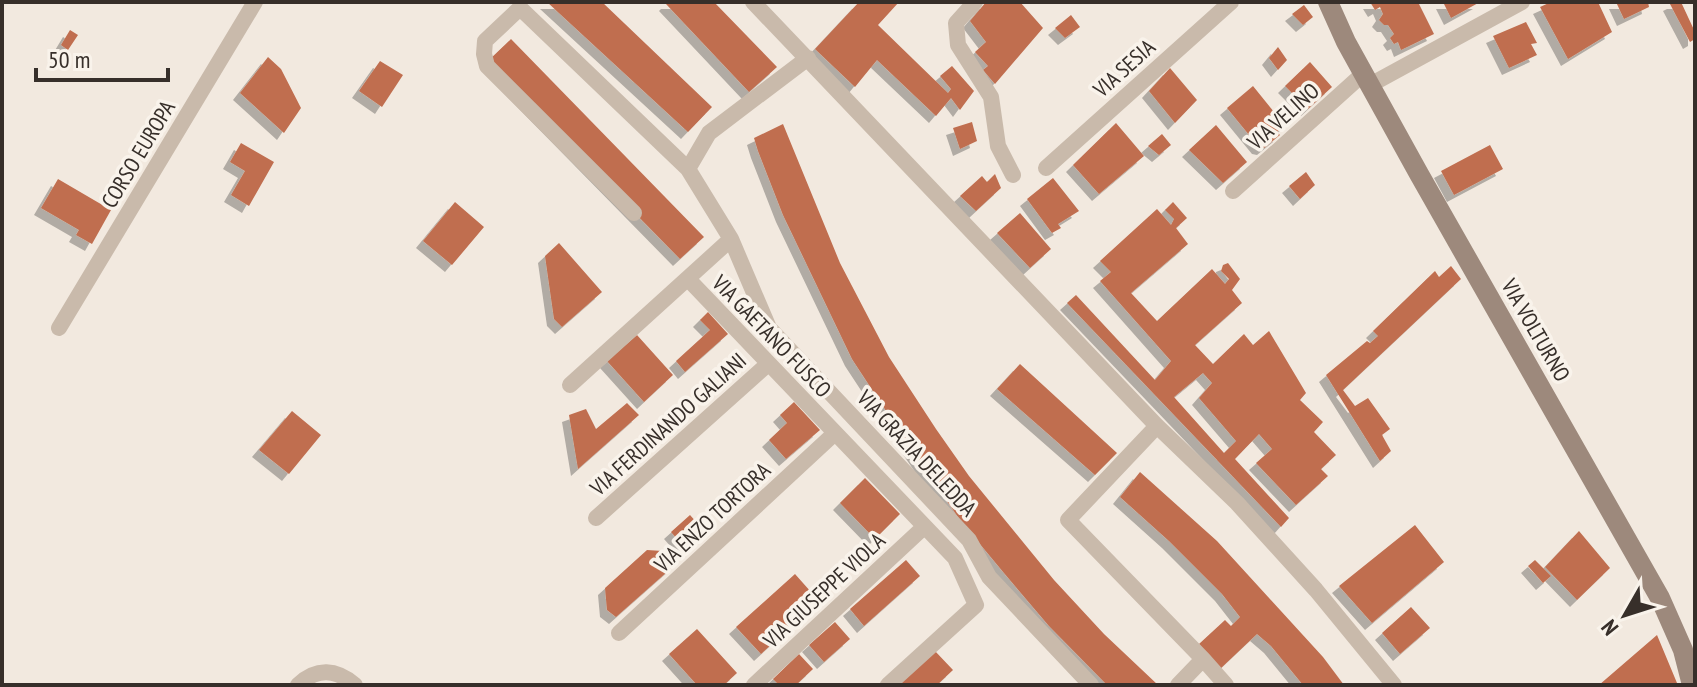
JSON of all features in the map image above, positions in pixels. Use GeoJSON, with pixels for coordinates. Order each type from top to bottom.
{"type":"FeatureCollection","features":[{"type":"Feature","properties":{"kind":"street","name":"CORSO EUROPA"},"geometry":{"type":"LineString","coordinates":[[59,328],[255,2]]}},
{"type":"Feature","properties":{"kind":"street"},"geometry":{"type":"LineString","coordinates":[[753,2],[1157,426],[1237,503],[1394,685]]}},
{"type":"Feature","properties":{"kind":"street"},"geometry":{"type":"LineString","coordinates":[[975,2],[956,23],[958,45],[991,97],[998,146],[1013,175]]}},
{"type":"Feature","properties":{"kind":"street","name":"VIA SESIA"},"geometry":{"type":"LineString","coordinates":[[1046,168],[1231,2]]}},
{"type":"Feature","properties":{"kind":"street","name":"VIA VOLTURNO"},"geometry":{"type":"LineString","coordinates":[[1328,2],[1367,79],[1660,598],[1683,650],[1692,685]]}},
{"type":"Feature","properties":{"kind":"street","name":"VIA VELINO"},"geometry":{"type":"LineString","coordinates":[[1233,191],[1367,79],[1522,2]]}},
{"type":"Feature","properties":{"kind":"street","name":"VIA GRAZIA DELEDDA"},"geometry":{"type":"LineString","coordinates":[[634,213],[487,66],[485,41],[520,8],[688,169],[731,239],[769,328],[969,540],[989,577],[1091,685]]}},
{"type":"Feature","properties":{"kind":"street"},"geometry":{"type":"LineString","coordinates":[[688,169],[709,133],[808,58]]}},
{"type":"Feature","properties":{"kind":"street"},"geometry":{"type":"LineString","coordinates":[[570,385],[731,239]]}},
{"type":"Feature","properties":{"kind":"street","name":"VIA GAETANO FUSCO"},"geometry":{"type":"LineString","coordinates":[[689,280],[955,558],[976,605],[888,685]]}},
{"type":"Feature","properties":{"kind":"street","name":"VIA FERDINANDO GALIANI"},"geometry":{"type":"LineString","coordinates":[[596,518],[768,364]]}},
{"type":"Feature","properties":{"kind":"street"},"geometry":{"type":"LineString","coordinates":[[1157,426],[1068,520],[1226,685]]}},
{"type":"Feature","properties":{"kind":"street","name":"VIA ENZO TORTORA"},"geometry":{"type":"LineString","coordinates":[[619,633],[835,433]]}},
{"type":"Feature","properties":{"kind":"street","name":"VIA GIUSEPPE VIOLA"},"geometry":{"type":"LineString","coordinates":[[754,685],[924,527]]}},
{"type":"Feature","properties":{"kind":"street"},"geometry":{"type":"LineString","coordinates":[[1178,685],[1203,659]]}},
{"type":"Feature","properties":{"kind":"street"},"geometry":{"type":"LineString","coordinates":[[298,685],[319,672],[332,671],[355,685]]}},
{"type":"Feature","properties":{"kind":"building"},"geometry":{"type":"Polygon","coordinates":[[[547,2],[602,2],[712,107],[688,132],[547,2]]]}},
{"type":"Feature","properties":{"kind":"building"},"geometry":{"type":"Polygon","coordinates":[[[714,2],[777,67],[749,92],[666,4],[714,2]]]}},
{"type":"Feature","properties":{"kind":"building"},"geometry":{"type":"Polygon","coordinates":[[[859,2],[899,2],[878,25],[948,93],[951,89],[940,76],[952,66],[974,91],[960,110],[951,98],[936,116],[877,60],[855,87],[815,49],[859,2]]]}},
{"type":"Feature","properties":{"kind":"building"},"geometry":{"type":"Polygon","coordinates":[[[986,2],[1020,2],[1043,28],[995,84],[983,70],[988,66],[975,52],[986,42],[970,21],[986,2]]]}},
{"type":"Feature","properties":{"kind":"building"},"geometry":{"type":"Polygon","coordinates":[[[1370,2],[1418,2],[1434,34],[1401,50],[1398,42],[1394,44],[1390,38],[1394,34],[1388,25],[1379,20],[1383,14],[1380,7],[1375,10],[1370,2]]]}},
{"type":"Feature","properties":{"kind":"building"},"geometry":{"type":"Polygon","coordinates":[[[1443,2],[1480,2],[1451,18],[1443,2]]]}},
{"type":"Feature","properties":{"kind":"building"},"geometry":{"type":"Polygon","coordinates":[[[1551,2],[1598,2],[1612,32],[1568,59],[1540,7],[1551,2]]]}},
{"type":"Feature","properties":{"kind":"building"},"geometry":{"type":"Polygon","coordinates":[[[1616,2],[1648,2],[1649,7],[1624,19],[1616,2]]]}},
{"type":"Feature","properties":{"kind":"building"},"geometry":{"type":"Polygon","coordinates":[[[1681,2],[1695,32],[1695,39],[1690,42],[1670,4],[1681,2]]]}},
{"type":"Feature","properties":{"kind":"building"},"geometry":{"type":"Polygon","coordinates":[[[1304,5],[1313,17],[1303,25],[1292,14],[1304,5]]]}},
{"type":"Feature","properties":{"kind":"building"},"geometry":{"type":"Polygon","coordinates":[[[1071,15],[1080,27],[1065,38],[1055,28],[1071,15]]]}},
{"type":"Feature","properties":{"kind":"building"},"geometry":{"type":"Polygon","coordinates":[[[1526,22],[1537,43],[1531,44],[1537,55],[1509,68],[1493,36],[1526,22]]]}},
{"type":"Feature","properties":{"kind":"building"},"geometry":{"type":"Polygon","coordinates":[[[70,30],[78,35],[68,50],[61,45],[70,30]]]}},
{"type":"Feature","properties":{"kind":"building"},"geometry":{"type":"Polygon","coordinates":[[[511,39],[704,237],[680,259],[487,62],[511,39]]]}},
{"type":"Feature","properties":{"kind":"building"},"geometry":{"type":"Polygon","coordinates":[[[1278,47],[1287,60],[1278,70],[1269,58],[1278,47]]]}},
{"type":"Feature","properties":{"kind":"building"},"geometry":{"type":"Polygon","coordinates":[[[268,57],[281,69],[301,108],[284,133],[240,93],[268,57]]]}},
{"type":"Feature","properties":{"kind":"building"},"geometry":{"type":"Polygon","coordinates":[[[380,61],[403,75],[382,107],[359,91],[380,61]]]}},
{"type":"Feature","properties":{"kind":"building"},"geometry":{"type":"Polygon","coordinates":[[[1310,62],[1332,87],[1308,109],[1285,86],[1310,62]]]}},
{"type":"Feature","properties":{"kind":"building"},"geometry":{"type":"Polygon","coordinates":[[[1170,68],[1197,100],[1175,123],[1149,91],[1170,68]]]}},
{"type":"Feature","properties":{"kind":"building"},"geometry":{"type":"Polygon","coordinates":[[[1253,86],[1287,124],[1277,132],[1280,135],[1264,148],[1259,147],[1227,108],[1253,86]]]}},
{"type":"Feature","properties":{"kind":"building"},"geometry":{"type":"Polygon","coordinates":[[[972,122],[977,141],[960,149],[953,128],[972,122]]]}},
{"type":"Feature","properties":{"kind":"building"},"geometry":{"type":"Polygon","coordinates":[[[1116,123],[1144,156],[1099,194],[1073,165],[1116,123]]]}},
{"type":"Feature","properties":{"kind":"building"},"geometry":{"type":"Polygon","coordinates":[[[783,124],[840,263],[889,357],[936,429],[969,476],[1054,580],[1104,634],[1158,685],[1107,685],[1049,626],[1004,573],[960,520],[911,449],[852,359],[783,215],[754,138],[783,124]]]}},
{"type":"Feature","properties":{"kind":"building"},"geometry":{"type":"Polygon","coordinates":[[[1216,125],[1247,162],[1223,183],[1189,150],[1216,125]]]}},
{"type":"Feature","properties":{"kind":"building"},"geometry":{"type":"Polygon","coordinates":[[[1162,134],[1171,145],[1159,155],[1148,146],[1162,134]]]}},
{"type":"Feature","properties":{"kind":"building"},"geometry":{"type":"Polygon","coordinates":[[[241,143],[274,162],[249,206],[231,195],[245,171],[230,162],[241,143]]]}},
{"type":"Feature","properties":{"kind":"building"},"geometry":{"type":"Polygon","coordinates":[[[1490,145],[1503,169],[1454,195],[1441,171],[1490,145]]]}},
{"type":"Feature","properties":{"kind":"building"},"geometry":{"type":"Polygon","coordinates":[[[1306,172],[1315,185],[1300,199],[1289,186],[1306,172]]]}},
{"type":"Feature","properties":{"kind":"building"},"geometry":{"type":"Polygon","coordinates":[[[995,174],[1001,188],[976,211],[960,196],[982,176],[987,182],[995,174]]]}},
{"type":"Feature","properties":{"kind":"building"},"geometry":{"type":"Polygon","coordinates":[[[1053,178],[1079,211],[1058,224],[1061,228],[1052,233],[1027,199],[1053,178]]]}},
{"type":"Feature","properties":{"kind":"building"},"geometry":{"type":"Polygon","coordinates":[[[58,179],[111,210],[92,244],[76,235],[79,230],[41,208],[58,179]]]}},
{"type":"Feature","properties":{"kind":"building"},"geometry":{"type":"Polygon","coordinates":[[[455,202],[484,227],[452,265],[423,241],[455,202]]]}},
{"type":"Feature","properties":{"kind":"building"},"geometry":{"type":"Polygon","coordinates":[[[1173,202],[1187,218],[1176,228],[1188,244],[1131,293],[1157,321],[1212,269],[1225,284],[1229,279],[1221,271],[1223,265],[1228,263],[1240,279],[1232,290],[1242,303],[1195,345],[1213,364],[1244,334],[1253,345],[1269,331],[1306,393],[1300,400],[1323,422],[1314,432],[1336,455],[1321,469],[1328,476],[1296,505],[1256,463],[1272,449],[1259,434],[1235,459],[1289,518],[1281,527],[1067,303],[1076,295],[1155,380],[1171,361],[1100,281],[1111,272],[1100,261],[1157,209],[1171,225],[1174,219],[1165,210],[1173,202]],[[1203,373],[1174,397],[1224,453],[1236,441],[1199,398],[1212,383],[1203,373]]]}},
{"type":"Feature","properties":{"kind":"building"},"geometry":{"type":"Polygon","coordinates":[[[1020,213],[1051,249],[1030,268],[997,233],[1020,213]]]}},
{"type":"Feature","properties":{"kind":"building"},"geometry":{"type":"Polygon","coordinates":[[[559,243],[602,292],[562,327],[554,319],[545,256],[559,243]]]}},
{"type":"Feature","properties":{"kind":"building"},"geometry":{"type":"Polygon","coordinates":[[[1451,266],[1461,279],[1343,390],[1355,406],[1368,398],[1390,429],[1382,435],[1391,451],[1380,461],[1326,375],[1367,341],[1370,343],[1378,336],[1373,331],[1435,271],[1439,277],[1451,266]]]}},
{"type":"Feature","properties":{"kind":"building"},"geometry":{"type":"Polygon","coordinates":[[[708,312],[728,334],[685,372],[676,361],[710,330],[700,320],[708,312]]]}},
{"type":"Feature","properties":{"kind":"building"},"geometry":{"type":"Polygon","coordinates":[[[637,335],[673,375],[644,402],[607,361],[637,335]]]}},
{"type":"Feature","properties":{"kind":"building"},"geometry":{"type":"Polygon","coordinates":[[[1020,364],[1117,453],[1095,475],[997,389],[1020,364]]]}},
{"type":"Feature","properties":{"kind":"building"},"geometry":{"type":"Polygon","coordinates":[[[794,402],[820,430],[786,459],[769,440],[787,423],[780,415],[794,402]]]}},
{"type":"Feature","properties":{"kind":"building"},"geometry":{"type":"Polygon","coordinates":[[[627,403],[639,415],[578,469],[569,415],[586,409],[596,429],[627,403]]]}},
{"type":"Feature","properties":{"kind":"building"},"geometry":{"type":"Polygon","coordinates":[[[292,411],[321,435],[289,474],[259,450],[292,411]]]}},
{"type":"Feature","properties":{"kind":"building"},"geometry":{"type":"Polygon","coordinates":[[[1140,472],[1217,541],[1323,657],[1344,685],[1303,685],[1257,634],[1220,669],[1199,644],[1225,620],[1231,626],[1240,617],[1222,594],[1169,541],[1120,497],[1140,472]]]}},
{"type":"Feature","properties":{"kind":"building"},"geometry":{"type":"Polygon","coordinates":[[[865,478],[900,514],[875,539],[840,503],[865,478]]]}},
{"type":"Feature","properties":{"kind":"building"},"geometry":{"type":"Polygon","coordinates":[[[690,515],[706,533],[687,550],[671,532],[690,515]]]}},
{"type":"Feature","properties":{"kind":"building"},"geometry":{"type":"Polygon","coordinates":[[[1415,525],[1444,562],[1372,623],[1339,586],[1415,525]]]}},
{"type":"Feature","properties":{"kind":"building"},"geometry":{"type":"Polygon","coordinates":[[[1579,531],[1610,568],[1577,600],[1545,567],[1579,531]]]}},
{"type":"Feature","properties":{"kind":"building"},"geometry":{"type":"Polygon","coordinates":[[[647,550],[663,551],[676,564],[616,617],[607,610],[605,588],[647,550]]]}},
{"type":"Feature","properties":{"kind":"building"},"geometry":{"type":"Polygon","coordinates":[[[906,560],[920,576],[864,626],[850,609],[906,560]]]}},
{"type":"Feature","properties":{"kind":"building"},"geometry":{"type":"Polygon","coordinates":[[[1535,560],[1551,576],[1543,583],[1528,566],[1535,560]]]}},
{"type":"Feature","properties":{"kind":"building"},"geometry":{"type":"Polygon","coordinates":[[[795,574],[819,601],[761,654],[736,627],[795,574]]]}},
{"type":"Feature","properties":{"kind":"building"},"geometry":{"type":"Polygon","coordinates":[[[1411,607],[1430,628],[1400,654],[1382,633],[1411,607]]]}},
{"type":"Feature","properties":{"kind":"building"},"geometry":{"type":"Polygon","coordinates":[[[835,622],[850,639],[824,662],[809,645],[835,622]]]}},
{"type":"Feature","properties":{"kind":"building"},"geometry":{"type":"Polygon","coordinates":[[[697,629],[737,673],[724,685],[697,685],[669,654],[697,629]]]}},
{"type":"Feature","properties":{"kind":"building"},"geometry":{"type":"Polygon","coordinates":[[[1657,635],[1677,683],[1599,685],[1657,635]]]}},
{"type":"Feature","properties":{"kind":"building"},"geometry":{"type":"Polygon","coordinates":[[[935,651],[953,670],[937,685],[897,685],[935,651]]]}},
{"type":"Feature","properties":{"kind":"building"},"geometry":{"type":"Polygon","coordinates":[[[799,654],[813,669],[796,685],[779,685],[773,679],[799,654]]]}}]}
